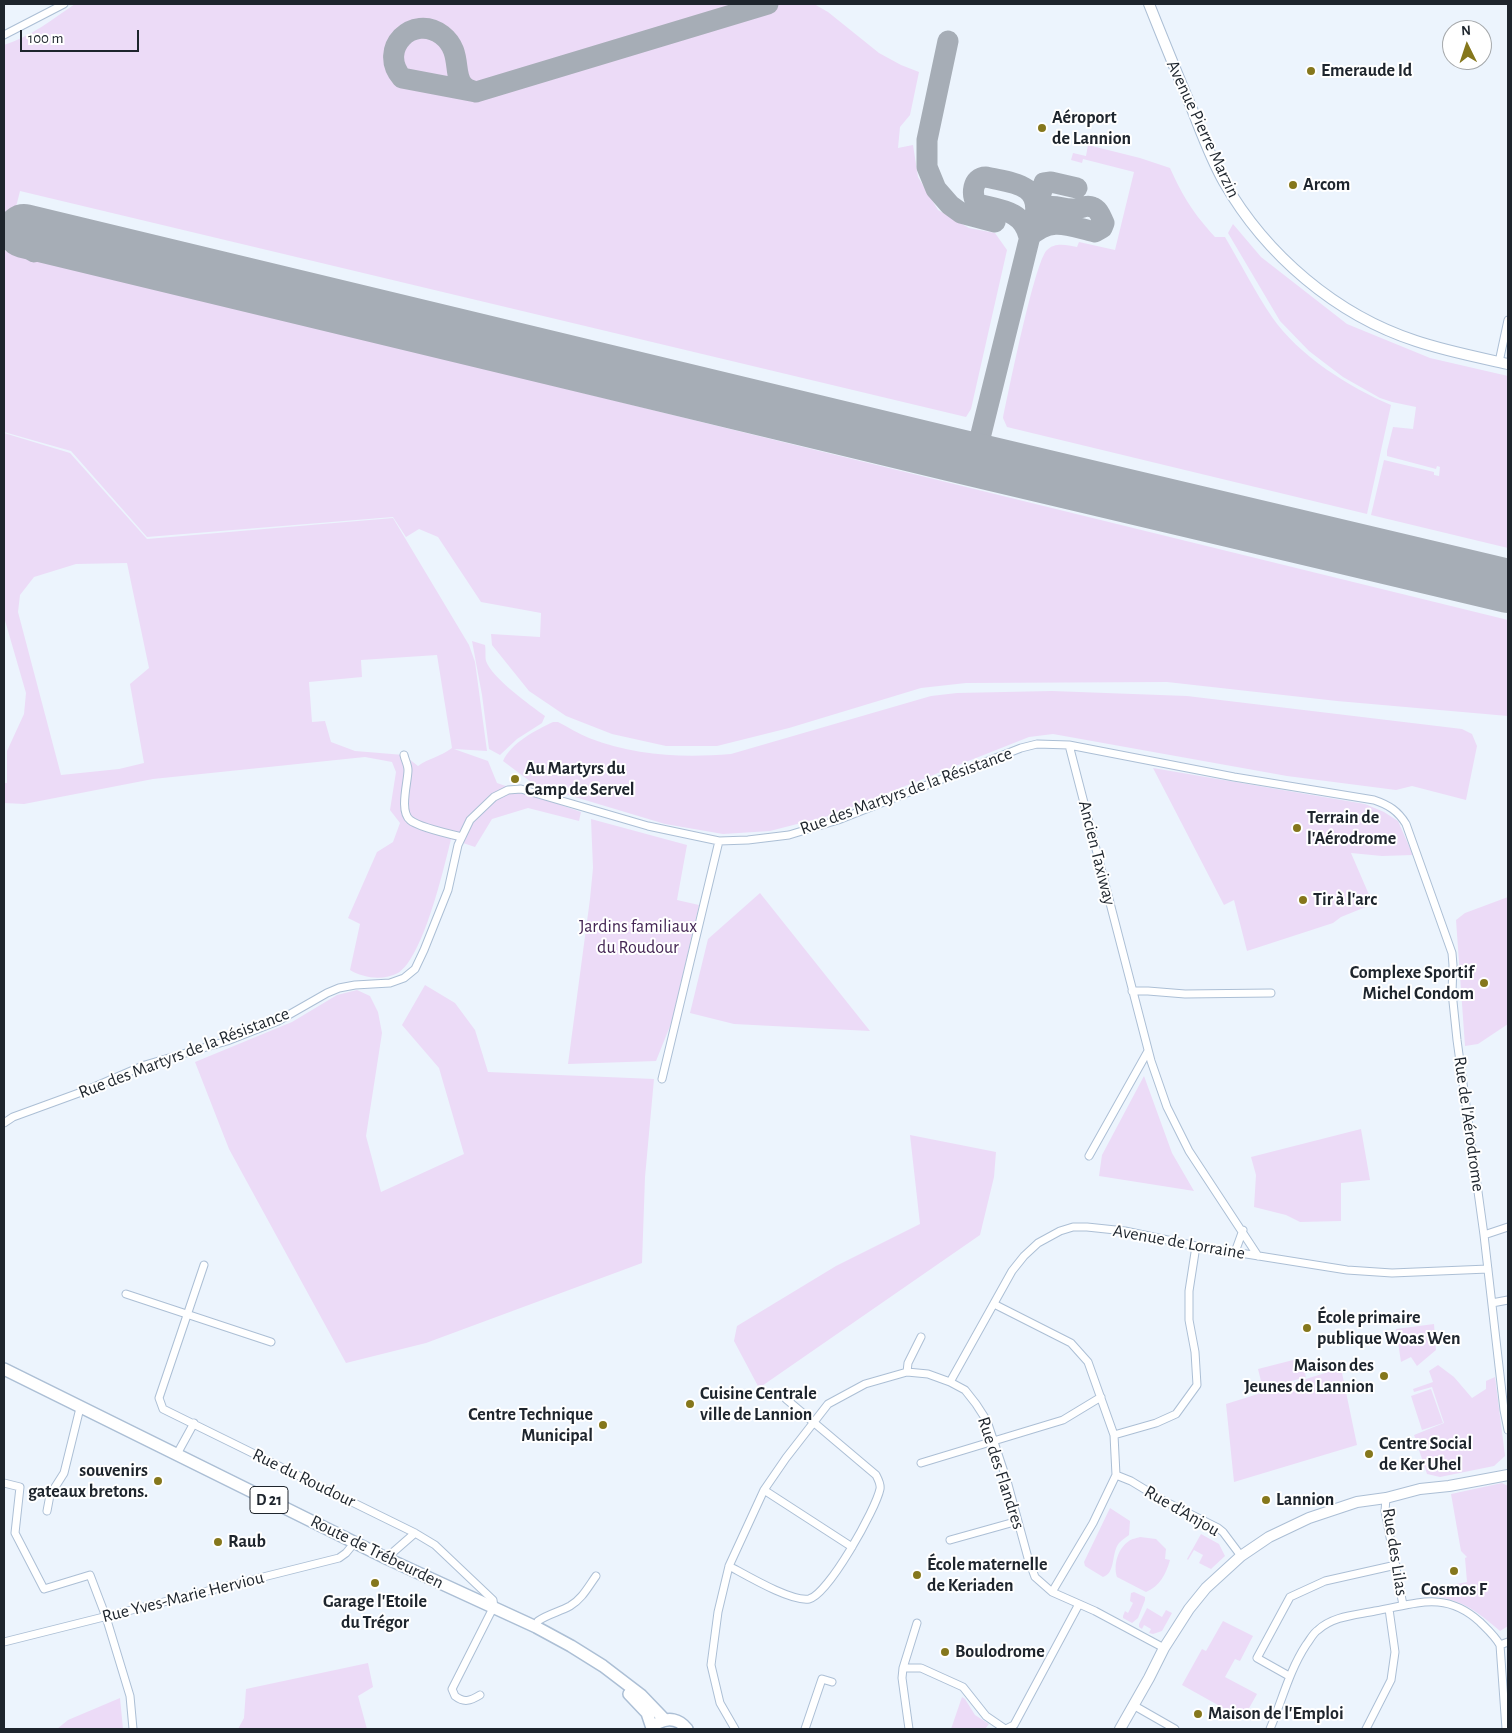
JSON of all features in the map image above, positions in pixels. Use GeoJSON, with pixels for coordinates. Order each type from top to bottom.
{"type":"FeatureCollection","features":[{"type":"Feature","properties":{"kind":"main road","name":"Avenue Pierre Marzin"},"geometry":{"type":"LineString","coordinates":[[1149,4],[1223,181],[1253,225],[1284,260],[1317,288],[1368,321],[1416,341],[1504,363]]}},
{"type":"Feature","properties":{"kind":"main road","name":"Route de Trébeurden"},"geometry":{"type":"LineString","coordinates":[[4,1369],[388,1559],[536,1627],[603,1666],[641,1695],[665,1720]]}},
{"type":"Feature","properties":{"kind":"main road"},"geometry":{"type":"LineString","coordinates":[[1120,1729],[1164,1648],[1189,1609],[1206,1588],[1241,1556],[1269,1537],[1309,1518],[1357,1502],[1386,1498],[1420,1489],[1449,1486],[1508,1473]]}},
{"type":"Feature","properties":{"kind":"main road","name":"Route de Trébeurden"},"geometry":{"type":"LineString","coordinates":[[536,1627],[607,1676],[634,1698],[647,1713],[652,1729]]}},
{"type":"Feature","properties":{"kind":"main road"},"geometry":{"type":"LineString","coordinates":[[652,1729],[656,1724],[665,1720],[676,1720],[687,1729]]}},
{"type":"Feature","properties":{"kind":"street"},"geometry":{"type":"LineString","coordinates":[[4,35],[64,4]]}},
{"type":"Feature","properties":{"kind":"street"},"geometry":{"type":"LineString","coordinates":[[1504,363],[1508,320]]}},
{"type":"Feature","properties":{"kind":"street","name":"Rue des Martyrs de la Résistance"},"geometry":{"type":"LineString","coordinates":[[4,1123],[13,1117],[87,1090],[145,1065],[228,1041],[296,1012],[339,988],[390,983],[404,978],[415,969],[424,950],[448,890],[458,845],[470,820],[494,798],[508,790],[521,789],[648,826],[719,841],[748,840],[789,835],[838,820],[888,802],[1021,748],[1037,744],[1069,745],[1234,777],[1374,800],[1392,808],[1406,824]]}},
{"type":"Feature","properties":{"kind":"street","name":"Ancien Taxiway"},"geometry":{"type":"LineString","coordinates":[[1069,745],[1148,1051],[1167,1107],[1189,1151],[1243,1230],[1258,1256]]}},
{"type":"Feature","properties":{"kind":"street"},"geometry":{"type":"LineString","coordinates":[[404,755],[408,768],[405,802],[406,814],[409,819],[418,824],[462,837]]}},
{"type":"Feature","properties":{"kind":"street","name":"Rue de l'Aérodrome"},"geometry":{"type":"LineString","coordinates":[[1406,824],[1452,953],[1452,992],[1457,1040],[1508,1430]]}},
{"type":"Feature","properties":{"kind":"street"},"geometry":{"type":"LineString","coordinates":[[662,1080],[719,841]]}},
{"type":"Feature","properties":{"kind":"street"},"geometry":{"type":"LineString","coordinates":[[1132,991],[1185,994],[1271,993]]}},
{"type":"Feature","properties":{"kind":"street"},"geometry":{"type":"LineString","coordinates":[[1088,1156],[1148,1051]]}},
{"type":"Feature","properties":{"kind":"street","name":"Avenue de Lorraine"},"geometry":{"type":"LineString","coordinates":[[950,1382],[1012,1271],[1038,1243],[1060,1231],[1073,1227],[1125,1231],[1196,1246],[1338,1269],[1392,1273],[1488,1269]]}},
{"type":"Feature","properties":{"kind":"street"},"geometry":{"type":"LineString","coordinates":[[1484,1235],[1508,1227]]}},
{"type":"Feature","properties":{"kind":"street"},"geometry":{"type":"LineString","coordinates":[[1235,1252],[1243,1230]]}},
{"type":"Feature","properties":{"kind":"street"},"geometry":{"type":"LineString","coordinates":[[1114,1435],[1156,1423],[1176,1414],[1198,1385],[1195,1352],[1189,1320],[1189,1291],[1196,1246]]}},
{"type":"Feature","properties":{"kind":"street","name":"Rue du Roudour"},"geometry":{"type":"LineString","coordinates":[[204,1265],[159,1398],[163,1409],[436,1545],[493,1600],[494,1608]]}},
{"type":"Feature","properties":{"kind":"street"},"geometry":{"type":"LineString","coordinates":[[126,1294],[271,1342]]}},
{"type":"Feature","properties":{"kind":"street"},"geometry":{"type":"LineString","coordinates":[[1492,1304],[1508,1300]]}},
{"type":"Feature","properties":{"kind":"street"},"geometry":{"type":"LineString","coordinates":[[994,1304],[1071,1344],[1088,1362],[1114,1435],[1116,1475],[1093,1523],[1052,1592]]}},
{"type":"Feature","properties":{"kind":"street"},"geometry":{"type":"LineString","coordinates":[[735,1729],[720,1703],[711,1665],[718,1612],[729,1566],[764,1490],[828,1404],[865,1384],[907,1372],[908,1363],[921,1337]]}},
{"type":"Feature","properties":{"kind":"street","name":"Rue des Flandres"},"geometry":{"type":"LineString","coordinates":[[907,1372],[928,1374],[965,1390],[987,1421],[1035,1577],[1052,1592],[1164,1648]]}},
{"type":"Feature","properties":{"kind":"street"},"geometry":{"type":"LineString","coordinates":[[921,1463],[1063,1420],[1101,1397]]}},
{"type":"Feature","properties":{"kind":"street"},"geometry":{"type":"LineString","coordinates":[[729,1566],[783,1594],[799,1599],[810,1598],[819,1593],[852,1547],[877,1500],[881,1486],[876,1475],[786,1399]]}},
{"type":"Feature","properties":{"kind":"street"},"geometry":{"type":"LineString","coordinates":[[47,1510],[50,1495],[64,1473],[80,1408]]}},
{"type":"Feature","properties":{"kind":"street"},"geometry":{"type":"LineString","coordinates":[[178,1454],[194,1423]]}},
{"type":"Feature","properties":{"kind":"street","name":"Rue d'Anjou"},"geometry":{"type":"LineString","coordinates":[[1116,1475],[1131,1481],[1164,1501],[1218,1528],[1241,1556]]}},
{"type":"Feature","properties":{"kind":"street"},"geometry":{"type":"LineString","coordinates":[[4,1483],[20,1487],[15,1533],[44,1589],[90,1575],[106,1617],[130,1696],[133,1729]]}},
{"type":"Feature","properties":{"kind":"street"},"geometry":{"type":"LineString","coordinates":[[764,1490],[852,1547]]}},
{"type":"Feature","properties":{"kind":"street","name":"Rue des Lilas"},"geometry":{"type":"LineString","coordinates":[[1386,1498],[1385,1511],[1403,1605]]}},
{"type":"Feature","properties":{"kind":"street"},"geometry":{"type":"LineString","coordinates":[[950,1540],[1018,1521]]}},
{"type":"Feature","properties":{"kind":"street"},"geometry":{"type":"LineString","coordinates":[[388,1559],[391,1554],[415,1533]]}},
{"type":"Feature","properties":{"kind":"street","name":"Rue Yves-Marie Herviou"},"geometry":{"type":"LineString","coordinates":[[4,1642],[339,1558],[355,1542]]}},
{"type":"Feature","properties":{"kind":"street"},"geometry":{"type":"LineString","coordinates":[[1289,1676],[1257,1658],[1290,1597],[1325,1580],[1396,1565]]}},
{"type":"Feature","properties":{"kind":"street"},"geometry":{"type":"LineString","coordinates":[[536,1627],[538,1621],[548,1614],[571,1605],[582,1596],[596,1576]]}},
{"type":"Feature","properties":{"kind":"street"},"geometry":{"type":"LineString","coordinates":[[1270,1729],[1289,1676],[1299,1656],[1316,1631],[1329,1621],[1430,1600],[1457,1606],[1472,1615],[1496,1637],[1500,1645],[1506,1729]]}},
{"type":"Feature","properties":{"kind":"street"},"geometry":{"type":"LineString","coordinates":[[903,1668],[921,1668],[963,1687],[986,1716],[1005,1729],[1014,1725],[1079,1604]]}},
{"type":"Feature","properties":{"kind":"street"},"geometry":{"type":"LineString","coordinates":[[480,1695],[472,1700],[460,1700],[455,1696],[452,1689],[494,1608]]}},
{"type":"Feature","properties":{"kind":"street"},"geometry":{"type":"LineString","coordinates":[[1366,1729],[1391,1680],[1395,1652],[1389,1609]]}},
{"type":"Feature","properties":{"kind":"street"},"geometry":{"type":"LineString","coordinates":[[909,1729],[902,1678],[903,1668],[917,1622]]}},
{"type":"Feature","properties":{"kind":"street"},"geometry":{"type":"LineString","coordinates":[[1500,1645],[1508,1642]]}},
{"type":"Feature","properties":{"kind":"street"},"geometry":{"type":"LineString","coordinates":[[805,1729],[822,1679],[832,1682]]}},
{"type":"Feature","properties":{"kind":"street"},"geometry":{"type":"LineString","coordinates":[[1133,1705],[1175,1729]]}},
{"type":"Feature","properties":{"kind":"green space"},"geometry":{"type":"Polygon","coordinates":[[[75,4],[742,4],[489,82],[470,86],[463,74],[459,53],[454,40],[440,29],[430,26],[411,28],[396,40],[392,48],[391,59],[398,77],[435,88],[480,94],[782,4],[814,4],[828,12],[879,53],[919,72],[910,115],[900,127],[898,148],[913,145],[918,177],[938,210],[969,228],[995,233],[1007,250],[971,409],[966,417],[20,191],[5,251],[1508,620],[1508,716],[1337,701],[1167,682],[966,683],[921,688],[789,728],[717,746],[666,746],[612,734],[566,716],[529,691],[492,645],[491,634],[540,637],[541,613],[481,602],[438,537],[419,529],[406,537],[393,517],[147,537],[71,451],[4,432],[4,45],[32,32],[75,4]]]}},
{"type":"Feature","properties":{"kind":"green space"},"geometry":{"type":"Polygon","coordinates":[[[418,31],[438,35],[447,42],[453,53],[459,84],[405,75],[399,71],[396,51],[406,35],[418,31]]]}},
{"type":"Feature","properties":{"kind":"green space"},"geometry":{"type":"Polygon","coordinates":[[[1088,145],[1140,158],[1170,168],[1184,197],[1201,221],[1215,237],[1225,237],[1272,317],[1296,345],[1342,380],[1391,405],[1367,514],[1007,427],[1003,418],[1016,357],[1029,301],[1042,259],[1047,250],[1057,245],[1077,247],[1079,242],[1115,250],[1134,172],[1083,159],[1082,163],[1071,160],[1073,153],[1086,156],[1088,145]]]}},
{"type":"Feature","properties":{"kind":"green space"},"geometry":{"type":"Polygon","coordinates":[[[1233,224],[1261,257],[1347,324],[1430,358],[1508,376],[1508,548],[1371,515],[1384,460],[1434,472],[1434,475],[1439,476],[1440,467],[1437,466],[1436,469],[1387,456],[1393,427],[1413,429],[1416,407],[1380,398],[1343,377],[1309,351],[1280,321],[1228,233],[1233,224]]]}},
{"type":"Feature","properties":{"kind":"green space"},"geometry":{"type":"Polygon","coordinates":[[[4,433],[70,453],[147,539],[393,518],[469,645],[475,662],[487,751],[454,749],[488,761],[497,783],[581,812],[579,821],[528,808],[492,819],[475,847],[451,839],[424,932],[407,964],[398,973],[386,977],[373,978],[361,975],[350,970],[360,924],[348,918],[377,852],[393,842],[400,823],[390,810],[396,772],[392,762],[365,757],[153,779],[24,804],[4,803],[4,783],[7,783],[7,751],[24,714],[26,693],[4,617],[4,433]],[[127,563],[76,564],[34,577],[20,595],[18,612],[61,775],[119,769],[144,763],[130,684],[149,668],[127,563]],[[437,655],[361,660],[362,677],[309,682],[312,722],[325,721],[331,742],[355,751],[404,755],[418,766],[443,753],[452,748],[437,655]]]}},
{"type":"Feature","properties":{"kind":"green space"},"geometry":{"type":"Polygon","coordinates":[[[472,641],[485,645],[486,661],[490,668],[512,691],[545,716],[542,723],[517,739],[500,755],[489,749],[472,641]]]}},
{"type":"Feature","properties":{"kind":"green space"},"geometry":{"type":"Polygon","coordinates":[[[1052,691],[1187,696],[1462,729],[1472,734],[1477,746],[1466,800],[1412,786],[1396,790],[1287,776],[1053,734],[1029,737],[832,815],[770,831],[723,834],[665,824],[535,785],[503,761],[518,743],[553,722],[558,722],[589,738],[624,749],[659,754],[695,756],[731,754],[931,696],[957,693],[1052,691]]]}},
{"type":"Feature","properties":{"kind":"green space"},"geometry":{"type":"Polygon","coordinates":[[[1153,768],[1365,804],[1384,812],[1398,821],[1413,855],[1382,856],[1351,853],[1373,904],[1341,917],[1333,923],[1247,951],[1234,900],[1224,905],[1153,768]]]}},
{"type":"Feature","properties":{"kind":"green space","name":"Jardins familiaux du Roudour"},"geometry":{"type":"Polygon","coordinates":[[[591,819],[687,845],[677,900],[699,905],[672,1021],[656,1061],[568,1064],[593,868],[591,819]]]}},
{"type":"Feature","properties":{"kind":"green space"},"geometry":{"type":"Polygon","coordinates":[[[760,893],[870,1031],[734,1024],[690,1013],[708,939],[760,893]]]}},
{"type":"Feature","properties":{"kind":"green space","name":"Complexe Sportif Michel Condom"},"geometry":{"type":"Polygon","coordinates":[[[1508,897],[1508,1024],[1478,1044],[1465,1046],[1456,920],[1465,913],[1508,897]]]}},
{"type":"Feature","properties":{"kind":"green space"},"geometry":{"type":"Polygon","coordinates":[[[425,985],[455,1003],[475,1030],[488,1072],[654,1079],[645,1177],[642,1263],[426,1343],[346,1363],[229,1149],[195,1062],[292,1022],[337,995],[357,990],[370,996],[378,1012],[382,1033],[366,1136],[381,1192],[464,1154],[439,1068],[402,1025],[425,985]]]}},
{"type":"Feature","properties":{"kind":"green space"},"geometry":{"type":"Polygon","coordinates":[[[1144,1076],[1172,1153],[1194,1191],[1099,1176],[1102,1155],[1144,1076]]]}},
{"type":"Feature","properties":{"kind":"green space"},"geometry":{"type":"Polygon","coordinates":[[[1361,1129],[1370,1180],[1341,1183],[1341,1221],[1300,1222],[1286,1215],[1254,1207],[1256,1175],[1251,1157],[1361,1129]]]}},
{"type":"Feature","properties":{"kind":"green space"},"geometry":{"type":"Polygon","coordinates":[[[910,1135],[996,1152],[994,1177],[980,1235],[759,1388],[734,1341],[737,1326],[836,1266],[920,1224],[910,1135]]]}},
{"type":"Feature","properties":{"kind":"green space"},"geometry":{"type":"Polygon","coordinates":[[[1434,1324],[1436,1350],[1417,1366],[1411,1357],[1401,1362],[1396,1329],[1434,1324]]]}},
{"type":"Feature","properties":{"kind":"green space"},"geometry":{"type":"Polygon","coordinates":[[[1301,1358],[1306,1377],[1263,1389],[1258,1369],[1301,1358]]]}},
{"type":"Feature","properties":{"kind":"green space"},"geometry":{"type":"Polygon","coordinates":[[[1438,1365],[1454,1377],[1472,1398],[1486,1389],[1486,1381],[1495,1377],[1505,1456],[1494,1466],[1440,1477],[1427,1474],[1414,1435],[1444,1423],[1432,1387],[1414,1392],[1413,1389],[1433,1382],[1429,1371],[1438,1365]]]}},
{"type":"Feature","properties":{"kind":"green space"},"geometry":{"type":"Polygon","coordinates":[[[1341,1368],[1357,1445],[1234,1482],[1226,1404],[1341,1368]]]}},
{"type":"Feature","properties":{"kind":"green space"},"geometry":{"type":"Polygon","coordinates":[[[1431,1389],[1443,1423],[1422,1430],[1411,1396],[1431,1389]]]}},
{"type":"Feature","properties":{"kind":"green space"},"geometry":{"type":"Polygon","coordinates":[[[1502,1483],[1508,1486],[1508,1626],[1500,1631],[1485,1618],[1463,1604],[1435,1596],[1435,1588],[1467,1582],[1465,1558],[1467,1557],[1461,1551],[1451,1494],[1502,1483]]]}},
{"type":"Feature","properties":{"kind":"green space"},"geometry":{"type":"Polygon","coordinates":[[[1110,1508],[1130,1521],[1129,1535],[1119,1543],[1112,1567],[1107,1575],[1103,1577],[1085,1566],[1084,1562],[1110,1508]]]}},
{"type":"Feature","properties":{"kind":"green space"},"geometry":{"type":"Polygon","coordinates":[[[1201,1534],[1219,1544],[1225,1556],[1211,1569],[1199,1563],[1203,1555],[1194,1550],[1187,1559],[1201,1534]]]}},
{"type":"Feature","properties":{"kind":"green space"},"geometry":{"type":"Polygon","coordinates":[[[1140,1537],[1156,1539],[1166,1549],[1165,1559],[1170,1560],[1162,1579],[1146,1592],[1117,1577],[1116,1572],[1119,1552],[1130,1540],[1140,1537]]]}},
{"type":"Feature","properties":{"kind":"green space"},"geometry":{"type":"Polygon","coordinates":[[[1134,1592],[1145,1597],[1145,1600],[1138,1618],[1132,1623],[1123,1618],[1123,1616],[1125,1611],[1128,1613],[1133,1603],[1130,1601],[1131,1593],[1134,1592]]]}},
{"type":"Feature","properties":{"kind":"green space"},"geometry":{"type":"Polygon","coordinates":[[[1147,1608],[1162,1617],[1166,1610],[1172,1613],[1162,1631],[1153,1634],[1149,1633],[1151,1629],[1144,1625],[1142,1629],[1139,1627],[1147,1608]]]}},
{"type":"Feature","properties":{"kind":"green space"},"geometry":{"type":"Polygon","coordinates":[[[1223,1621],[1253,1636],[1240,1661],[1235,1659],[1225,1677],[1257,1694],[1243,1719],[1182,1685],[1202,1649],[1206,1651],[1223,1621]]]}},
{"type":"Feature","properties":{"kind":"green space"},"geometry":{"type":"Polygon","coordinates":[[[368,1663],[373,1687],[358,1696],[367,1729],[238,1729],[244,1718],[246,1689],[368,1663]]]}},
{"type":"Feature","properties":{"kind":"green space"},"geometry":{"type":"Polygon","coordinates":[[[962,1697],[975,1715],[989,1724],[985,1729],[951,1729],[962,1697]]]}},
{"type":"Feature","properties":{"kind":"green space"},"geometry":{"type":"Polygon","coordinates":[[[120,1698],[123,1729],[57,1729],[68,1720],[120,1698]]]}},
{"type":"Feature","properties":{"kind":"taxiway"},"geometry":{"type":"LineString","coordinates":[[476,92],[466,88],[461,83],[453,49],[442,35],[431,29],[420,28],[410,31],[402,37],[396,46],[394,56],[395,67],[402,78],[476,92],[768,4]]}},
{"type":"Feature","properties":{"kind":"taxiway"},"geometry":{"type":"LineString","coordinates":[[948,41],[927,140],[927,167],[936,189],[950,205],[961,213],[995,222]]}},
{"type":"Feature","properties":{"kind":"taxiway"},"geometry":{"type":"LineString","coordinates":[[950,454],[968,451],[980,438],[1035,216],[1036,205],[1033,197],[1022,186],[986,177],[978,180],[974,187],[974,196],[977,204],[1002,210],[1016,216],[1022,221],[1029,237]]}},
{"type":"Feature","properties":{"kind":"taxiway"},"geometry":{"type":"LineString","coordinates":[[1036,211],[1044,183],[1051,182],[1077,188]]}},
{"type":"Feature","properties":{"kind":"taxiway"},"geometry":{"type":"LineString","coordinates":[[1029,237],[1037,231],[1053,225],[1068,225],[1095,232],[1102,228],[1104,223],[1098,211],[1089,206],[1075,209],[1049,207],[1040,211],[1035,216]]}},
{"type":"Feature","properties":{"kind":"taxiway"},"geometry":{"type":"LineString","coordinates":[[63,241],[51,228],[41,224],[33,227],[27,238],[28,247],[34,252],[55,246],[75,244]]}},
{"type":"Feature","properties":{"kind":"taxiway"},"geometry":{"type":"LineString","coordinates":[[980,438],[985,456],[998,465]]}},
{"type":"Feature","properties":{"kind":"runway"},"geometry":{"type":"LineString","coordinates":[[24,231],[1508,586]]}},
{"type":"Feature","properties":{"kind":"place","name":"Emeraude Id"},"geometry":{"type":"Point","coordinates":[1311,71]}},
{"type":"Feature","properties":{"kind":"place","name":"Aéroport de Lannion"},"geometry":{"type":"Point","coordinates":[1042,128]}},
{"type":"Feature","properties":{"kind":"place","name":"Arcom"},"geometry":{"type":"Point","coordinates":[1293,185]}},
{"type":"Feature","properties":{"kind":"place","name":"Au Martyrs du Camp de Servel"},"geometry":{"type":"Point","coordinates":[515,779]}},
{"type":"Feature","properties":{"kind":"place","name":"Terrain de l'Aérodrome"},"geometry":{"type":"Point","coordinates":[1297,828]}},
{"type":"Feature","properties":{"kind":"place","name":"Tir à l'arc"},"geometry":{"type":"Point","coordinates":[1303,900]}},
{"type":"Feature","properties":{"kind":"place","name":"Complexe Sportif Michel Condom"},"geometry":{"type":"Point","coordinates":[1484,983]}},
{"type":"Feature","properties":{"kind":"place","name":"École primaire publique Woas Wen"},"geometry":{"type":"Point","coordinates":[1307,1328]}},
{"type":"Feature","properties":{"kind":"place","name":"Maison des Jeunes de Lannion"},"geometry":{"type":"Point","coordinates":[1384,1376]}},
{"type":"Feature","properties":{"kind":"place","name":"Cuisine Centrale ville de Lannion"},"geometry":{"type":"Point","coordinates":[690,1404]}},
{"type":"Feature","properties":{"kind":"place","name":"Centre Technique Municipal"},"geometry":{"type":"Point","coordinates":[603,1425]}},
{"type":"Feature","properties":{"kind":"place","name":"Centre Social de Ker Uhel"},"geometry":{"type":"Point","coordinates":[1369,1454]}},
{"type":"Feature","properties":{"kind":"place","name":"souvenirs gateaux bretons."},"geometry":{"type":"Point","coordinates":[158,1481]}},
{"type":"Feature","properties":{"kind":"place","name":"Lannion"},"geometry":{"type":"Point","coordinates":[1266,1500]}},
{"type":"Feature","properties":{"kind":"place","name":"Raub"},"geometry":{"type":"Point","coordinates":[218,1542]}},
{"type":"Feature","properties":{"kind":"place","name":"Cosmos F"},"geometry":{"type":"Point","coordinates":[1454,1571]}},
{"type":"Feature","properties":{"kind":"place","name":"École maternelle de Keriaden"},"geometry":{"type":"Point","coordinates":[917,1575]}},
{"type":"Feature","properties":{"kind":"place","name":"Garage l'Etoile du Trégor"},"geometry":{"type":"Point","coordinates":[375,1583]}},
{"type":"Feature","properties":{"kind":"place","name":"Boulodrome"},"geometry":{"type":"Point","coordinates":[945,1652]}},
{"type":"Feature","properties":{"kind":"place","name":"Maison de l'Emploi"},"geometry":{"type":"Point","coordinates":[1198,1714]}}]}
